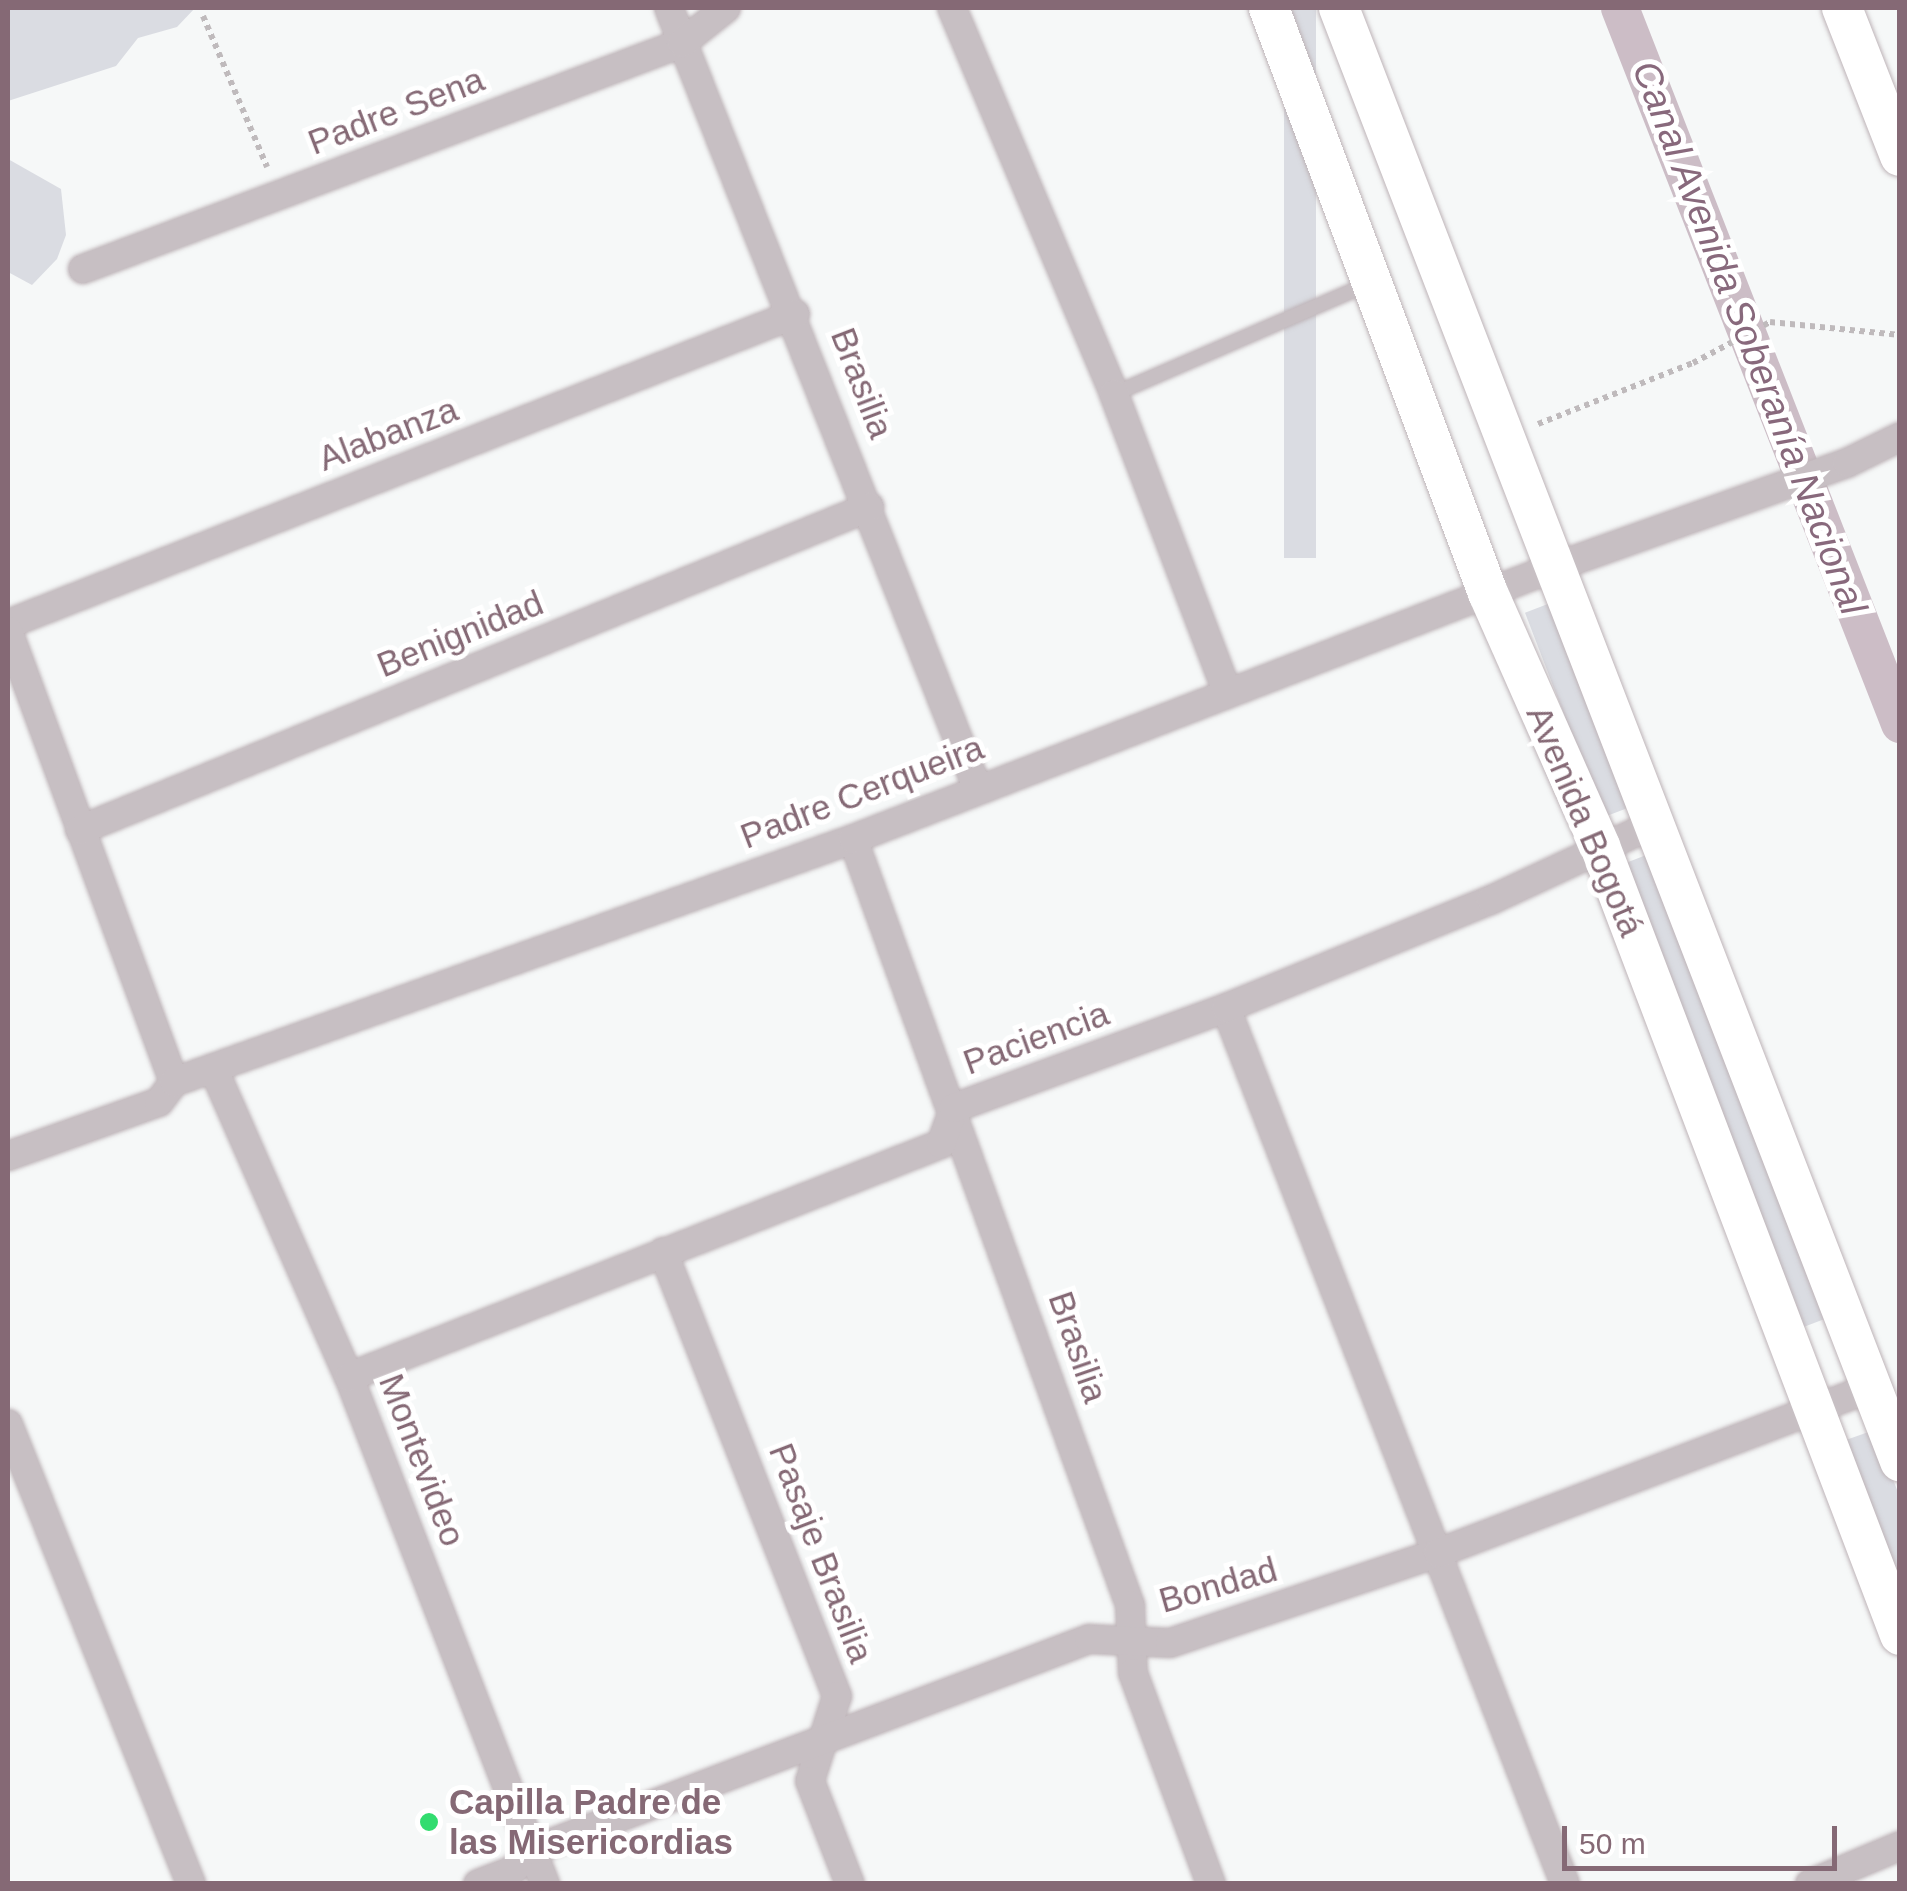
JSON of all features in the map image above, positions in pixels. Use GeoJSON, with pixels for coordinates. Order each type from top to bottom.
{"type":"FeatureCollection","features":[{"type":"Feature","properties":{"kind":"main road","name":"Avenida Bogotá"},"geometry":{"type":"LineString","coordinates":[[1269,8],[1375,281],[1488,594],[1600,846],[1900,1634]]}},
{"type":"Feature","properties":{"kind":"main road","name":"Avenida Bogotá"},"geometry":{"type":"LineString","coordinates":[[1339,8],[1900,1461]]}},
{"type":"Feature","properties":{"kind":"main road"},"geometry":{"type":"LineString","coordinates":[[1842,8],[1900,156]]}},
{"type":"Feature","properties":{"kind":"street","name":"Brasilia"},"geometry":{"type":"LineString","coordinates":[[669,8],[795,314],[977,788]]}},
{"type":"Feature","properties":{"kind":"street","name":"Padre Sena"},"geometry":{"type":"LineString","coordinates":[[84,269],[682,43],[726,8]]}},
{"type":"Feature","properties":{"kind":"street"},"geometry":{"type":"LineString","coordinates":[[952,8],[1114,394],[1228,692]]}},
{"type":"Feature","properties":{"kind":"street","name":"Alabanza"},"geometry":{"type":"LineString","coordinates":[[8,624],[795,314]]}},
{"type":"Feature","properties":{"kind":"street","name":"Padre Cerqueira"},"geometry":{"type":"LineString","coordinates":[[8,1156],[159,1102],[174,1082],[853,839],[1555,567],[1847,463],[1900,437]]}},
{"type":"Feature","properties":{"kind":"street","name":"Benignidad"},"geometry":{"type":"LineString","coordinates":[[80,830],[869,508]]}},
{"type":"Feature","properties":{"kind":"street"},"geometry":{"type":"LineString","coordinates":[[8,632],[174,1082]]}},
{"type":"Feature","properties":{"kind":"street","name":"Paciencia"},"geometry":{"type":"LineString","coordinates":[[349,1377],[941,1144],[954,1108],[1226,1008],[1491,900],[1654,824]]}},
{"type":"Feature","properties":{"kind":"street","name":"Brasilia"},"geometry":{"type":"LineString","coordinates":[[853,839],[954,1108],[1130,1605],[1128,1640],[1133,1673],[1211,1884]]}},
{"type":"Feature","properties":{"kind":"street"},"geometry":{"type":"LineString","coordinates":[[1226,1008],[1565,1884]]}},
{"type":"Feature","properties":{"kind":"street","name":"Montevideo"},"geometry":{"type":"LineString","coordinates":[[214,1070],[349,1377],[545,1884]]}},
{"type":"Feature","properties":{"kind":"street","name":"Pasaje Brasilia"},"geometry":{"type":"LineString","coordinates":[[663,1252],[837,1696],[810,1781],[850,1884]]}},
{"type":"Feature","properties":{"kind":"street","name":"Bondad"},"geometry":{"type":"LineString","coordinates":[[478,1884],[512,1871],[533,1850],[826,1735],[1089,1639],[1170,1644],[1438,1553],[1871,1388]]}},
{"type":"Feature","properties":{"kind":"street"},"geometry":{"type":"LineString","coordinates":[[8,1424],[191,1884]]}},
{"type":"Feature","properties":{"kind":"street"},"geometry":{"type":"LineString","coordinates":[[1810,1884],[1900,1846]]}},
{"type":"Feature","properties":{"kind":"lane"},"geometry":{"type":"LineString","coordinates":[[1114,394],[1375,281]]}},
{"type":"Feature","properties":{"kind":"path"},"geometry":{"type":"LineString","coordinates":[[203,16],[278,195]]}},
{"type":"Feature","properties":{"kind":"path"},"geometry":{"type":"LineString","coordinates":[[1503,438],[1693,363],[1770,322],[1900,335]]}},
{"type":"Feature","properties":{"kind":"shaded area"},"geometry":{"type":"Polygon","coordinates":[[[8,8],[195,8],[177,27],[138,38],[116,66],[8,101],[8,8]]]}},
{"type":"Feature","properties":{"kind":"shaded area"},"geometry":{"type":"Polygon","coordinates":[[[1284,8],[1316,8],[1316,558],[1284,558],[1284,8]]]}},
{"type":"Feature","properties":{"kind":"shaded area"},"geometry":{"type":"Polygon","coordinates":[[[8,159],[61,189],[66,235],[57,259],[32,285],[8,272],[8,159]]]}},
{"type":"Feature","properties":{"kind":"shaded area"},"geometry":{"type":"Polygon","coordinates":[[[1553,602],[1631,806],[1603,817],[1525,613],[1553,602]]]}},
{"type":"Feature","properties":{"kind":"shaded area"},"geometry":{"type":"Polygon","coordinates":[[[1649,854],[1827,1318],[1799,1329],[1621,865],[1649,854]]]}},
{"type":"Feature","properties":{"kind":"shaded area"},"geometry":{"type":"Polygon","coordinates":[[[1874,1430],[1899,1495],[1899,1579],[1846,1440],[1874,1430]]]}},
{"type":"Feature","properties":{"kind":"waterway","name":"Canal Avenida Soberanía Nacional"},"geometry":{"type":"LineString","coordinates":[[1620,8],[1900,724]]}},
{"type":"Feature","properties":{"kind":"place","name":"Capilla Padre de las Misericordias"},"geometry":{"type":"Point","coordinates":[429,1822]}}]}
